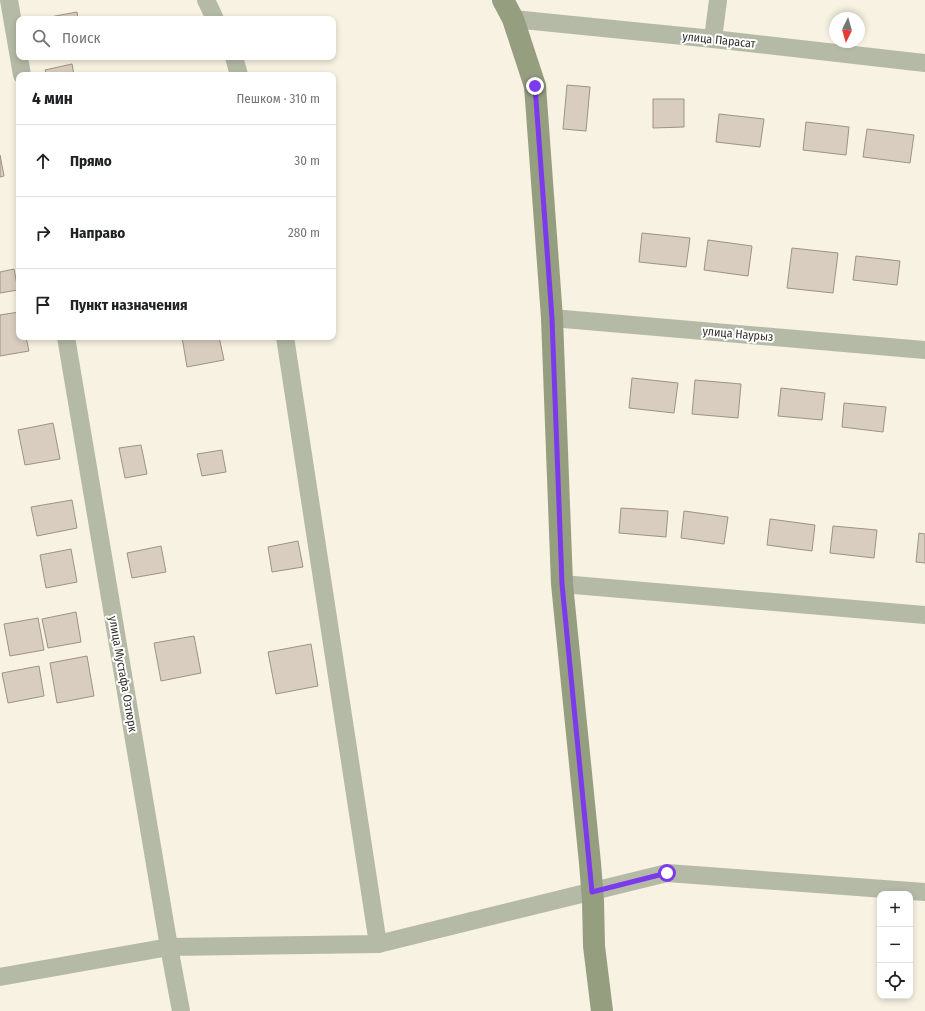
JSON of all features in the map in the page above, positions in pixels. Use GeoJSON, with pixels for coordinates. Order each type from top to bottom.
{"type":"FeatureCollection","features":[{"type":"Feature","properties":{"kind":"street"},"geometry":{"type":"LineString","coordinates":[[9,0],[16,40]]}},
{"type":"Feature","properties":{"kind":"street"},"geometry":{"type":"LineString","coordinates":[[206,0],[214,16]]}},
{"type":"Feature","properties":{"kind":"street"},"geometry":{"type":"LineString","coordinates":[[503,0],[513,19],[535,86],[552,318],[562,584],[592,892],[594,946],[602,1011]]}},
{"type":"Feature","properties":{"kind":"street"},"geometry":{"type":"LineString","coordinates":[[713,39],[718,0]]}},
{"type":"Feature","properties":{"kind":"street","name":"улица Парасат"},"geometry":{"type":"LineString","coordinates":[[513,19],[713,39],[925,63]]}},
{"type":"Feature","properties":{"kind":"street"},"geometry":{"type":"LineString","coordinates":[[19,60],[21,72]]}},
{"type":"Feature","properties":{"kind":"street"},"geometry":{"type":"LineString","coordinates":[[235,60],[239,72]]}},
{"type":"Feature","properties":{"kind":"street","name":"улица Наурыз"},"geometry":{"type":"LineString","coordinates":[[552,318],[925,350]]}},
{"type":"Feature","properties":{"kind":"street","name":"улица Мустафа Озтюрк"},"geometry":{"type":"LineString","coordinates":[[67,340],[181,1011]]}},
{"type":"Feature","properties":{"kind":"street"},"geometry":{"type":"LineString","coordinates":[[284,340],[378,944]]}},
{"type":"Feature","properties":{"kind":"street"},"geometry":{"type":"LineString","coordinates":[[562,584],[925,615]]}},
{"type":"Feature","properties":{"kind":"street"},"geometry":{"type":"LineString","coordinates":[[0,977],[169,947],[378,944],[667,873],[925,892]]}},
{"type":"Feature","properties":{"kind":"building"},"geometry":{"type":"Polygon","coordinates":[[[77,12],[78,16],[55,16],[77,12]]]}},
{"type":"Feature","properties":{"kind":"building"},"geometry":{"type":"Polygon","coordinates":[[[72,64],[73,72],[46,72],[45,70],[72,64]]]}},
{"type":"Feature","properties":{"kind":"building"},"geometry":{"type":"Polygon","coordinates":[[[567,85],[590,87],[586,131],[563,129],[567,85]]]}},
{"type":"Feature","properties":{"kind":"building"},"geometry":{"type":"Polygon","coordinates":[[[653,99],[684,99],[684,127],[653,128],[653,99]]]}},
{"type":"Feature","properties":{"kind":"building"},"geometry":{"type":"Polygon","coordinates":[[[719,114],[764,119],[760,147],[716,142],[719,114]]]}},
{"type":"Feature","properties":{"kind":"building"},"geometry":{"type":"Polygon","coordinates":[[[806,122],[849,127],[846,155],[803,150],[806,122]]]}},
{"type":"Feature","properties":{"kind":"building"},"geometry":{"type":"Polygon","coordinates":[[[867,129],[914,135],[910,163],[863,157],[867,129]]]}},
{"type":"Feature","properties":{"kind":"building"},"geometry":{"type":"Polygon","coordinates":[[[0,155],[4,176],[0,177],[0,155]]]}},
{"type":"Feature","properties":{"kind":"building"},"geometry":{"type":"Polygon","coordinates":[[[642,233],[690,238],[686,267],[639,262],[642,233]]]}},
{"type":"Feature","properties":{"kind":"building"},"geometry":{"type":"Polygon","coordinates":[[[708,240],[752,246],[748,276],[704,270],[708,240]]]}},
{"type":"Feature","properties":{"kind":"building"},"geometry":{"type":"Polygon","coordinates":[[[792,248],[838,253],[833,293],[787,288],[792,248]]]}},
{"type":"Feature","properties":{"kind":"building"},"geometry":{"type":"Polygon","coordinates":[[[856,256],[900,261],[897,285],[853,280],[856,256]]]}},
{"type":"Feature","properties":{"kind":"building"},"geometry":{"type":"Polygon","coordinates":[[[14,269],[16,290],[0,293],[0,272],[14,269]]]}},
{"type":"Feature","properties":{"kind":"building"},"geometry":{"type":"Polygon","coordinates":[[[16,312],[16,340],[27,340],[29,351],[0,356],[0,315],[16,312]]]}},
{"type":"Feature","properties":{"kind":"building"},"geometry":{"type":"Polygon","coordinates":[[[182,340],[220,340],[224,360],[187,367],[182,340]]]}},
{"type":"Feature","properties":{"kind":"building"},"geometry":{"type":"Polygon","coordinates":[[[632,378],[678,383],[674,413],[629,408],[632,378]]]}},
{"type":"Feature","properties":{"kind":"building"},"geometry":{"type":"Polygon","coordinates":[[[695,380],[741,384],[738,418],[692,414],[695,380]]]}},
{"type":"Feature","properties":{"kind":"building"},"geometry":{"type":"Polygon","coordinates":[[[781,388],[825,393],[822,420],[778,416],[781,388]]]}},
{"type":"Feature","properties":{"kind":"building"},"geometry":{"type":"Polygon","coordinates":[[[844,403],[886,407],[883,432],[842,427],[844,403]]]}},
{"type":"Feature","properties":{"kind":"building"},"geometry":{"type":"Polygon","coordinates":[[[53,423],[60,459],[25,465],[18,430],[53,423]]]}},
{"type":"Feature","properties":{"kind":"building"},"geometry":{"type":"Polygon","coordinates":[[[141,445],[147,474],[125,478],[119,448],[141,445]]]}},
{"type":"Feature","properties":{"kind":"building"},"geometry":{"type":"Polygon","coordinates":[[[222,450],[226,472],[202,476],[197,454],[222,450]]]}},
{"type":"Feature","properties":{"kind":"building"},"geometry":{"type":"Polygon","coordinates":[[[72,500],[77,528],[37,536],[31,507],[72,500]]]}},
{"type":"Feature","properties":{"kind":"building"},"geometry":{"type":"Polygon","coordinates":[[[621,508],[668,511],[666,537],[619,533],[621,508]]]}},
{"type":"Feature","properties":{"kind":"building"},"geometry":{"type":"Polygon","coordinates":[[[684,511],[728,517],[724,544],[681,538],[684,511]]]}},
{"type":"Feature","properties":{"kind":"building"},"geometry":{"type":"Polygon","coordinates":[[[770,519],[815,525],[812,551],[767,545],[770,519]]]}},
{"type":"Feature","properties":{"kind":"building"},"geometry":{"type":"Polygon","coordinates":[[[833,526],[877,530],[874,558],[830,553],[833,526]]]}},
{"type":"Feature","properties":{"kind":"building"},"geometry":{"type":"Polygon","coordinates":[[[919,533],[925,534],[925,563],[916,562],[919,533]]]}},
{"type":"Feature","properties":{"kind":"building"},"geometry":{"type":"Polygon","coordinates":[[[298,541],[303,567],[272,572],[268,547],[298,541]]]}},
{"type":"Feature","properties":{"kind":"building"},"geometry":{"type":"Polygon","coordinates":[[[161,546],[166,572],[132,578],[127,553],[161,546]]]}},
{"type":"Feature","properties":{"kind":"building"},"geometry":{"type":"Polygon","coordinates":[[[71,549],[77,582],[46,588],[40,555],[71,549]]]}},
{"type":"Feature","properties":{"kind":"building"},"geometry":{"type":"Polygon","coordinates":[[[76,612],[81,642],[48,648],[42,619],[76,612]]]}},
{"type":"Feature","properties":{"kind":"building"},"geometry":{"type":"Polygon","coordinates":[[[38,618],[44,650],[10,656],[4,624],[38,618]]]}},
{"type":"Feature","properties":{"kind":"building"},"geometry":{"type":"Polygon","coordinates":[[[194,636],[201,673],[161,681],[154,643],[194,636]]]}},
{"type":"Feature","properties":{"kind":"building"},"geometry":{"type":"Polygon","coordinates":[[[311,644],[318,686],[276,694],[268,652],[311,644]]]}},
{"type":"Feature","properties":{"kind":"building"},"geometry":{"type":"Polygon","coordinates":[[[87,656],[94,696],[57,703],[50,663],[87,656]]]}},
{"type":"Feature","properties":{"kind":"building"},"geometry":{"type":"Polygon","coordinates":[[[39,666],[44,696],[8,703],[2,673],[39,666]]]}},
{"type":"Feature","properties":{"kind":"route"},"geometry":{"type":"LineString","coordinates":[[535,86],[552,318],[562,584],[592,892],[667,873]]}}]}
